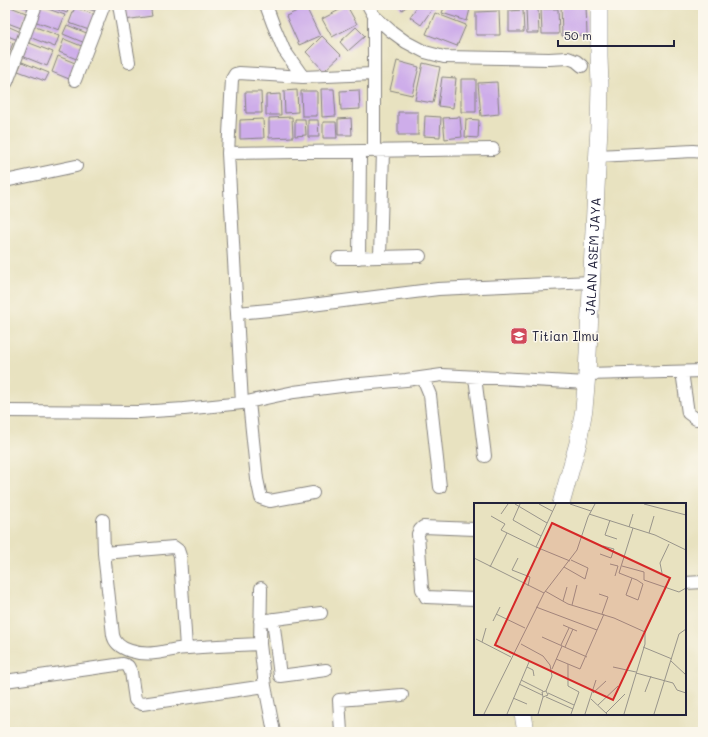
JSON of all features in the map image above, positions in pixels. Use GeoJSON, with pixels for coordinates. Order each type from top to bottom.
{"type":"FeatureCollection","features":[{"type":"Feature","properties":{"kind":"main road","name":"JALAN ASEM JAYA"},"geometry":{"type":"LineString","coordinates":[[561,503],[578,443],[587,378],[598,156],[600,85],[598,57],[599,5]]}},
{"type":"Feature","properties":{"kind":"main road"},"geometry":{"type":"LineString","coordinates":[[523,715],[526,732]]}},
{"type":"Feature","properties":{"kind":"street"},"geometry":{"type":"LineString","coordinates":[[7,82],[36,5]]}},
{"type":"Feature","properties":{"kind":"street"},"geometry":{"type":"LineString","coordinates":[[75,80],[104,5]]}},
{"type":"Feature","properties":{"kind":"street"},"geometry":{"type":"LineString","coordinates":[[119,5],[129,62]]}},
{"type":"Feature","properties":{"kind":"street"},"geometry":{"type":"LineString","coordinates":[[266,5],[284,50],[303,77]]}},
{"type":"Feature","properties":{"kind":"street"},"geometry":{"type":"LineString","coordinates":[[371,10],[391,32],[425,52],[444,57],[543,59],[568,58],[576,61],[582,66]]}},
{"type":"Feature","properties":{"kind":"street"},"geometry":{"type":"LineString","coordinates":[[371,10],[378,151],[380,257]]}},
{"type":"Feature","properties":{"kind":"street"},"geometry":{"type":"LineString","coordinates":[[313,493],[270,501],[261,498],[257,479],[245,402],[237,313],[228,153],[232,78],[235,74],[239,73],[303,77],[373,74]]}},
{"type":"Feature","properties":{"kind":"street"},"geometry":{"type":"LineString","coordinates":[[228,153],[493,149]]}},
{"type":"Feature","properties":{"kind":"street"},"geometry":{"type":"LineString","coordinates":[[598,156],[693,151],[703,152]]}},
{"type":"Feature","properties":{"kind":"street"},"geometry":{"type":"LineString","coordinates":[[359,258],[360,152]]}},
{"type":"Feature","properties":{"kind":"street"},"geometry":{"type":"LineString","coordinates":[[5,181],[76,166]]}},
{"type":"Feature","properties":{"kind":"street"},"geometry":{"type":"LineString","coordinates":[[338,258],[420,256]]}},
{"type":"Feature","properties":{"kind":"street"},"geometry":{"type":"LineString","coordinates":[[237,313],[438,289],[591,282]]}},
{"type":"Feature","properties":{"kind":"street"},"geometry":{"type":"LineString","coordinates":[[5,411],[140,412],[245,402],[310,390],[442,375],[587,378],[703,371]]}},
{"type":"Feature","properties":{"kind":"street"},"geometry":{"type":"LineString","coordinates":[[682,372],[688,412],[696,419],[703,418]]}},
{"type":"Feature","properties":{"kind":"street"},"geometry":{"type":"LineString","coordinates":[[475,376],[485,456]]}},
{"type":"Feature","properties":{"kind":"street"},"geometry":{"type":"LineString","coordinates":[[423,378],[430,395],[440,487]]}},
{"type":"Feature","properties":{"kind":"street"},"geometry":{"type":"LineString","coordinates":[[103,520],[104,553],[113,635],[119,646],[129,650],[149,653],[186,648],[260,644]]}},
{"type":"Feature","properties":{"kind":"street"},"geometry":{"type":"LineString","coordinates":[[474,529],[424,528],[420,530],[418,534],[422,589],[426,597],[474,599]]}},
{"type":"Feature","properties":{"kind":"street"},"geometry":{"type":"LineString","coordinates":[[104,553],[174,547],[178,550],[180,556],[186,648]]}},
{"type":"Feature","properties":{"kind":"street"},"geometry":{"type":"LineString","coordinates":[[686,583],[703,582]]}},
{"type":"Feature","properties":{"kind":"street"},"geometry":{"type":"LineString","coordinates":[[261,588],[260,644],[265,686],[274,732]]}},
{"type":"Feature","properties":{"kind":"street"},"geometry":{"type":"LineString","coordinates":[[260,621],[320,613]]}},
{"type":"Feature","properties":{"kind":"street"},"geometry":{"type":"LineString","coordinates":[[273,619],[280,676],[326,670]]}},
{"type":"Feature","properties":{"kind":"street"},"geometry":{"type":"LineString","coordinates":[[5,681],[123,664],[128,666],[131,672],[135,700],[142,704],[265,686]]}},
{"type":"Feature","properties":{"kind":"street"},"geometry":{"type":"LineString","coordinates":[[341,732],[339,700],[402,695]]}},
{"type":"Feature","properties":{"kind":"building"},"geometry":{"type":"Polygon","coordinates":[[[19,5],[32,5],[30,9],[19,5]]]}},
{"type":"Feature","properties":{"kind":"building"},"geometry":{"type":"Polygon","coordinates":[[[45,5],[70,5],[67,13],[45,5]]]}},
{"type":"Feature","properties":{"kind":"building"},"geometry":{"type":"Polygon","coordinates":[[[78,5],[100,5],[97,12],[78,5]]]}},
{"type":"Feature","properties":{"kind":"building"},"geometry":{"type":"Polygon","coordinates":[[[150,5],[152,16],[125,20],[124,9],[150,5]]]}},
{"type":"Feature","properties":{"kind":"building"},"geometry":{"type":"Polygon","coordinates":[[[399,5],[409,5],[402,10],[399,5]]]}},
{"type":"Feature","properties":{"kind":"building"},"geometry":{"type":"Polygon","coordinates":[[[418,5],[435,5],[421,25],[410,17],[418,5]]]}},
{"type":"Feature","properties":{"kind":"building"},"geometry":{"type":"Polygon","coordinates":[[[445,5],[459,5],[470,9],[467,21],[442,13],[445,5]]]}},
{"type":"Feature","properties":{"kind":"building"},"geometry":{"type":"Polygon","coordinates":[[[561,5],[586,5],[587,35],[562,36],[561,5]]]}},
{"type":"Feature","properties":{"kind":"building"},"geometry":{"type":"Polygon","coordinates":[[[8,6],[26,13],[21,28],[5,22],[5,15],[8,6]]]}},
{"type":"Feature","properties":{"kind":"building"},"geometry":{"type":"Polygon","coordinates":[[[40,6],[65,15],[59,30],[34,21],[40,6]]]}},
{"type":"Feature","properties":{"kind":"building"},"geometry":{"type":"Polygon","coordinates":[[[347,6],[357,24],[332,37],[322,19],[347,6]]]}},
{"type":"Feature","properties":{"kind":"building"},"geometry":{"type":"Polygon","coordinates":[[[75,7],[95,15],[89,30],[69,23],[75,7]]]}},
{"type":"Feature","properties":{"kind":"building"},"geometry":{"type":"Polygon","coordinates":[[[306,7],[320,36],[299,45],[286,16],[306,7]]]}},
{"type":"Feature","properties":{"kind":"building"},"geometry":{"type":"Polygon","coordinates":[[[538,8],[539,33],[527,33],[526,9],[538,8]]]}},
{"type":"Feature","properties":{"kind":"building"},"geometry":{"type":"Polygon","coordinates":[[[541,9],[558,9],[559,34],[542,34],[541,9]]]}},
{"type":"Feature","properties":{"kind":"building"},"geometry":{"type":"Polygon","coordinates":[[[523,10],[524,32],[509,32],[509,11],[523,10]]]}},
{"type":"Feature","properties":{"kind":"building"},"geometry":{"type":"Polygon","coordinates":[[[499,11],[500,35],[476,35],[476,12],[499,11]]]}},
{"type":"Feature","properties":{"kind":"building"},"geometry":{"type":"Polygon","coordinates":[[[435,13],[466,25],[457,46],[426,34],[435,13]]]}},
{"type":"Feature","properties":{"kind":"building"},"geometry":{"type":"Polygon","coordinates":[[[5,25],[21,32],[18,40],[5,35],[5,25]]]}},
{"type":"Feature","properties":{"kind":"building"},"geometry":{"type":"Polygon","coordinates":[[[67,25],[89,34],[85,43],[63,34],[67,25]]]}},
{"type":"Feature","properties":{"kind":"building"},"geometry":{"type":"Polygon","coordinates":[[[33,26],[59,36],[55,47],[29,37],[33,26]]]}},
{"type":"Feature","properties":{"kind":"building"},"geometry":{"type":"Polygon","coordinates":[[[356,27],[365,36],[348,51],[340,42],[356,27]]]}},
{"type":"Feature","properties":{"kind":"building"},"geometry":{"type":"Polygon","coordinates":[[[322,36],[341,55],[324,71],[306,52],[322,36]]]}},
{"type":"Feature","properties":{"kind":"building"},"geometry":{"type":"Polygon","coordinates":[[[64,39],[84,47],[79,60],[59,52],[64,39]]]}},
{"type":"Feature","properties":{"kind":"building"},"geometry":{"type":"Polygon","coordinates":[[[5,40],[13,43],[9,53],[5,52],[5,40]]]}},
{"type":"Feature","properties":{"kind":"building"},"geometry":{"type":"Polygon","coordinates":[[[27,42],[53,52],[47,66],[22,56],[27,42]]]}},
{"type":"Feature","properties":{"kind":"building"},"geometry":{"type":"Polygon","coordinates":[[[58,56],[75,63],[69,79],[52,72],[58,56]]]}},
{"type":"Feature","properties":{"kind":"building"},"geometry":{"type":"Polygon","coordinates":[[[5,58],[10,60],[5,73],[5,58]]]}},
{"type":"Feature","properties":{"kind":"building"},"geometry":{"type":"Polygon","coordinates":[[[397,61],[419,67],[412,95],[390,90],[397,61]]]}},
{"type":"Feature","properties":{"kind":"building"},"geometry":{"type":"Polygon","coordinates":[[[22,62],[49,73],[45,81],[18,71],[22,62]]]}},
{"type":"Feature","properties":{"kind":"building"},"geometry":{"type":"Polygon","coordinates":[[[423,63],[440,67],[433,103],[415,100],[423,63]]]}},
{"type":"Feature","properties":{"kind":"building"},"geometry":{"type":"Polygon","coordinates":[[[442,77],[456,78],[453,108],[438,106],[442,77]]]}},
{"type":"Feature","properties":{"kind":"building"},"geometry":{"type":"Polygon","coordinates":[[[461,79],[476,79],[476,112],[461,112],[461,79]]]}},
{"type":"Feature","properties":{"kind":"building"},"geometry":{"type":"Polygon","coordinates":[[[497,82],[499,114],[481,116],[478,83],[497,82]]]}},
{"type":"Feature","properties":{"kind":"building"},"geometry":{"type":"Polygon","coordinates":[[[321,89],[334,89],[336,116],[322,117],[321,89]]]}},
{"type":"Feature","properties":{"kind":"building"},"geometry":{"type":"Polygon","coordinates":[[[297,90],[298,112],[285,113],[284,91],[297,90]]]}},
{"type":"Feature","properties":{"kind":"building"},"geometry":{"type":"Polygon","coordinates":[[[359,90],[360,109],[341,110],[340,91],[359,90]]]}},
{"type":"Feature","properties":{"kind":"building"},"geometry":{"type":"Polygon","coordinates":[[[301,91],[317,91],[317,116],[302,116],[301,91]]]}},
{"type":"Feature","properties":{"kind":"building"},"geometry":{"type":"Polygon","coordinates":[[[245,92],[261,92],[262,113],[246,113],[245,92]]]}},
{"type":"Feature","properties":{"kind":"building"},"geometry":{"type":"Polygon","coordinates":[[[280,94],[281,115],[266,115],[266,95],[280,94]]]}},
{"type":"Feature","properties":{"kind":"building"},"geometry":{"type":"Polygon","coordinates":[[[398,112],[418,112],[418,135],[398,135],[398,112]]]}},
{"type":"Feature","properties":{"kind":"building"},"geometry":{"type":"Polygon","coordinates":[[[425,116],[441,117],[440,137],[424,136],[425,116]]]}},
{"type":"Feature","properties":{"kind":"building"},"geometry":{"type":"Polygon","coordinates":[[[292,117],[293,137],[269,138],[269,118],[292,117]]]}},
{"type":"Feature","properties":{"kind":"building"},"geometry":{"type":"Polygon","coordinates":[[[460,117],[462,137],[445,139],[443,118],[460,117]]]}},
{"type":"Feature","properties":{"kind":"building"},"geometry":{"type":"Polygon","coordinates":[[[351,118],[352,135],[338,135],[338,119],[351,118]]]}},
{"type":"Feature","properties":{"kind":"building"},"geometry":{"type":"Polygon","coordinates":[[[263,119],[264,138],[240,139],[240,120],[263,119]]]}},
{"type":"Feature","properties":{"kind":"building"},"geometry":{"type":"Polygon","coordinates":[[[295,119],[305,119],[306,135],[295,136],[295,119]]]}},
{"type":"Feature","properties":{"kind":"building"},"geometry":{"type":"Polygon","coordinates":[[[466,119],[479,120],[478,138],[465,137],[466,119]]]}},
{"type":"Feature","properties":{"kind":"building"},"geometry":{"type":"Polygon","coordinates":[[[308,120],[318,120],[319,137],[308,137],[308,120]]]}},
{"type":"Feature","properties":{"kind":"building"},"geometry":{"type":"Polygon","coordinates":[[[323,122],[336,122],[337,138],[323,138],[323,122]]]}},
{"type":"Feature","properties":{"kind":"place","name":"Titian Ilmu"},"geometry":{"type":"Point","coordinates":[519,336]}}]}
